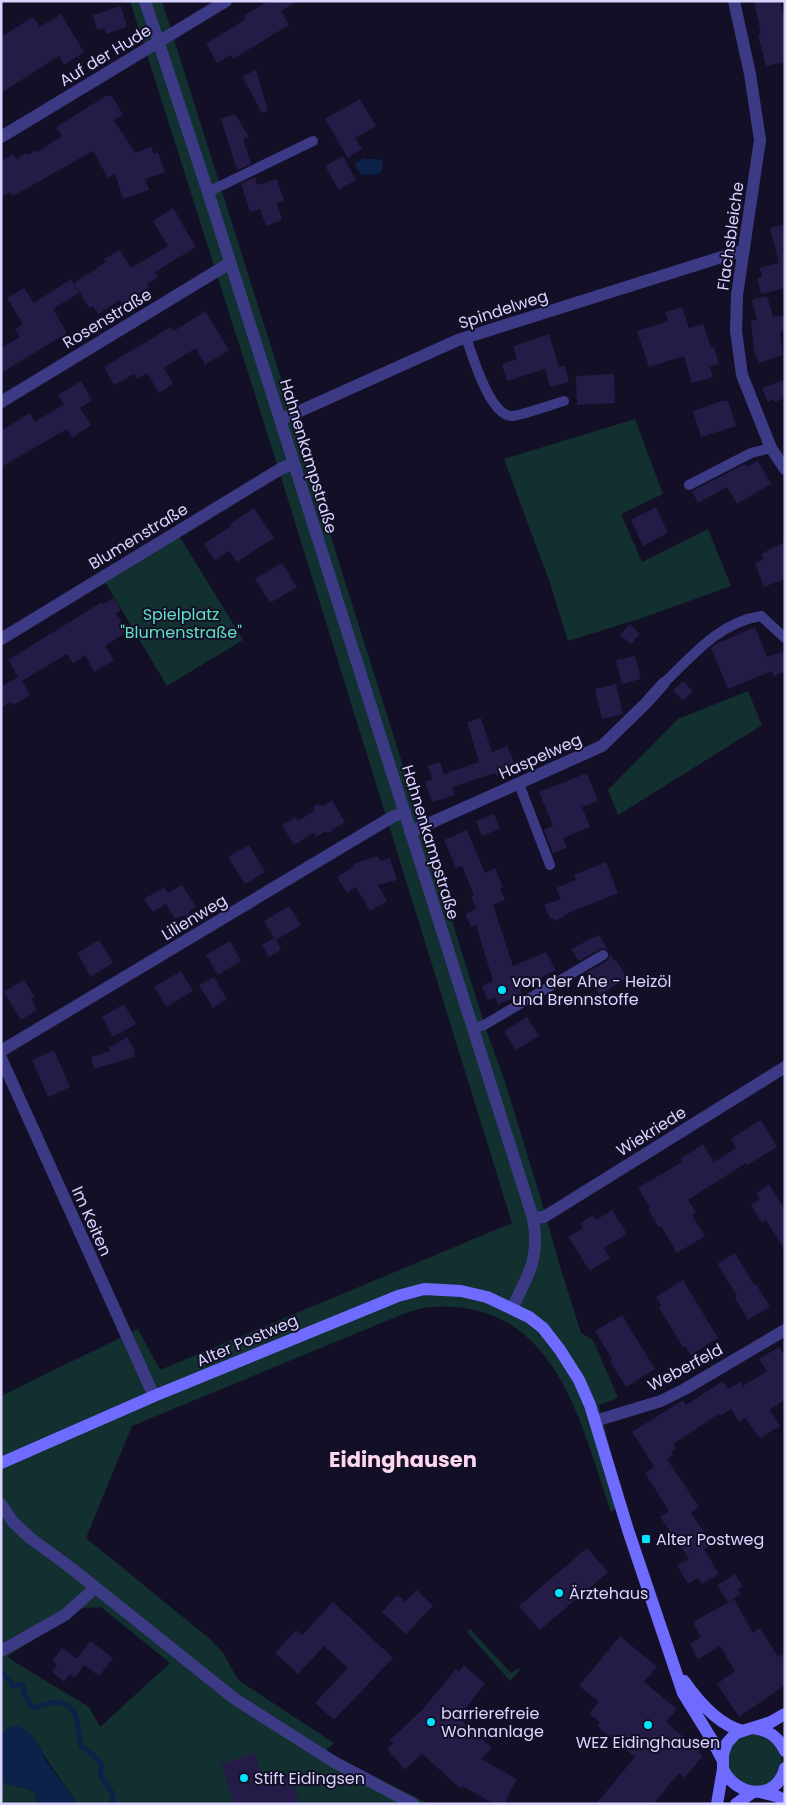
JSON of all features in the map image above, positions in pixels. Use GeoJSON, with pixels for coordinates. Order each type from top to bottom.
{"type":"FeatureCollection","features":[{"type":"Feature","properties":{"kind":"street","name":"Hahnenkampstraße"},"geometry":{"type":"LineString","coordinates":[[145,1],[208,192],[533,1218],[536,1236],[532,1268],[512,1308]]}},
{"type":"Feature","properties":{"kind":"street","name":"Auf der Hude"},"geometry":{"type":"LineString","coordinates":[[1,137],[226,1]]}},
{"type":"Feature","properties":{"kind":"street","name":"Flachsbleiche"},"geometry":{"type":"LineString","coordinates":[[734,1],[750,74],[760,140],[737,295],[736,332],[742,375],[771,448],[785,468]]}},
{"type":"Feature","properties":{"kind":"street","name":"Spindelweg"},"geometry":{"type":"LineString","coordinates":[[280,420],[466,338],[744,250]]}},
{"type":"Feature","properties":{"kind":"street","name":"Rosenstraße"},"geometry":{"type":"LineString","coordinates":[[1,402],[230,263]]}},
{"type":"Feature","properties":{"kind":"street","name":"Blumenstraße"},"geometry":{"type":"LineString","coordinates":[[1,639],[282,468],[293,464]]}},
{"type":"Feature","properties":{"kind":"street","name":"Haspelweg"},"geometry":{"type":"LineString","coordinates":[[410,832],[602,746],[664,683]]}},
{"type":"Feature","properties":{"kind":"street","name":"Lilienweg"},"geometry":{"type":"LineString","coordinates":[[1,1051],[392,817],[405,812]]}},
{"type":"Feature","properties":{"kind":"street","name":"Im Keiten"},"geometry":{"type":"LineString","coordinates":[[1,1058],[154,1396]]}},
{"type":"Feature","properties":{"kind":"street","name":"Wiekriede"},"geometry":{"type":"LineString","coordinates":[[533,1218],[544,1217],[785,1067]]}},
{"type":"Feature","properties":{"kind":"street","name":"Alter Postweg"},"geometry":{"type":"LineString","coordinates":[[1,1463],[154,1396],[398,1296],[424,1289],[461,1291],[487,1297],[512,1308]]}},
{"type":"Feature","properties":{"kind":"street"},"geometry":{"type":"LineString","coordinates":[[512,1308],[529,1317],[543,1328],[560,1350],[590,1405],[628,1530],[683,1693],[712,1740],[722,1764],[734,1785],[746,1791],[776,1796],[785,1800]]}},
{"type":"Feature","properties":{"kind":"street","name":"Weberfeld"},"geometry":{"type":"LineString","coordinates":[[595,1421],[661,1401],[685,1389],[785,1330]]}},
{"type":"Feature","properties":{"kind":"street"},"geometry":{"type":"LineString","coordinates":[[1,1504],[13,1522],[29,1537],[234,1699],[334,1762],[413,1804]]}},
{"type":"Feature","properties":{"kind":"street"},"geometry":{"type":"LineString","coordinates":[[1,1651],[65,1615],[95,1588]]}},
{"type":"Feature","properties":{"kind":"street"},"geometry":{"type":"LineString","coordinates":[[675,1668],[688,1687],[710,1712],[727,1726],[768,1731],[774,1735],[785,1749]]}},
{"type":"Feature","properties":{"kind":"street"},"geometry":{"type":"LineString","coordinates":[[717,1804],[722,1764],[727,1743],[736,1733],[771,1722],[785,1714]]}},
{"type":"Feature","properties":{"kind":"street"},"geometry":{"type":"LineString","coordinates":[[736,1804],[756,1792],[769,1789],[784,1772]]}},
{"type":"Feature","properties":{"kind":"lane"},"geometry":{"type":"LineString","coordinates":[[208,192],[313,141]]}},
{"type":"Feature","properties":{"kind":"lane"},"geometry":{"type":"LineString","coordinates":[[466,338],[490,398],[499,411],[511,416],[564,401]]}},
{"type":"Feature","properties":{"kind":"lane"},"geometry":{"type":"LineString","coordinates":[[689,485],[751,453],[771,448]]}},
{"type":"Feature","properties":{"kind":"lane"},"geometry":{"type":"LineString","coordinates":[[664,683],[713,636],[748,618],[761,616],[785,638]]}},
{"type":"Feature","properties":{"kind":"lane"},"geometry":{"type":"LineString","coordinates":[[519,784],[550,865]]}},
{"type":"Feature","properties":{"kind":"lane"},"geometry":{"type":"LineString","coordinates":[[473,1029],[486,1024],[603,955]]}},
{"type":"Feature","properties":{"kind":"green space","name":"Spielplatz \"Blumenstraße\""},"geometry":{"type":"Polygon","coordinates":[[[130,1],[162,1],[487,1032],[505,1082],[581,1333],[593,1340],[618,1398],[599,1405],[623,1504],[611,1512],[588,1441],[573,1405],[556,1373],[535,1345],[508,1323],[475,1310],[434,1307],[408,1312],[132,1426],[86,1538],[210,1639],[223,1653],[238,1680],[334,1743],[325,1751],[429,1804],[77,1804],[35,1742],[10,1727],[1,1734],[1,1396],[138,1329],[160,1370],[512,1223],[281,477],[277,476],[180,537],[243,640],[167,686],[105,582],[1,646],[1,634],[277,464],[130,1]],[[101,1607],[83,1608],[8,1656],[13,1661],[89,1707],[100,1727],[170,1663],[101,1607]]]}},
{"type":"Feature","properties":{"kind":"green space"},"geometry":{"type":"Polygon","coordinates":[[[635,419],[663,494],[621,514],[642,562],[708,529],[731,586],[642,618],[568,641],[550,583],[504,459],[635,419]]]}},
{"type":"Feature","properties":{"kind":"green space"},"geometry":{"type":"Polygon","coordinates":[[[748,691],[762,725],[618,815],[608,790],[678,719],[748,691]]]}},
{"type":"Feature","properties":{"kind":"green space"},"geometry":{"type":"Polygon","coordinates":[[[470,1629],[511,1673],[519,1668],[520,1670],[510,1681],[467,1632],[470,1629]]]}},
{"type":"Feature","properties":{"kind":"green space"},"geometry":{"type":"Polygon","coordinates":[[[766,1732],[781,1749],[782,1764],[774,1780],[757,1788],[731,1778],[725,1750],[739,1733],[766,1732]]]}},
{"type":"Feature","properties":{"kind":"green space"},"geometry":{"type":"Polygon","coordinates":[[[1,1779],[6,1784],[28,1789],[35,1793],[36,1804],[1,1804],[1,1779]]]}},
{"type":"Feature","properties":{"kind":"water"},"geometry":{"type":"Polygon","coordinates":[[[364,158],[382,160],[383,167],[381,171],[377,174],[362,175],[355,166],[357,162],[364,158]]]}},
{"type":"Feature","properties":{"kind":"water"},"geometry":{"type":"Polygon","coordinates":[[[18,1726],[30,1733],[41,1749],[44,1758],[77,1804],[36,1804],[35,1793],[28,1789],[6,1784],[1,1779],[1,1734],[10,1727],[18,1726]]]}},
{"type":"Feature","properties":{"kind":"building"},"geometry":{"type":"Polygon","coordinates":[[[268,1],[298,1],[281,11],[289,25],[233,59],[231,55],[217,63],[206,44],[246,19],[244,16],[268,1]]]}},
{"type":"Feature","properties":{"kind":"building"},"geometry":{"type":"Polygon","coordinates":[[[754,1],[780,1],[785,20],[785,62],[766,66],[758,35],[761,34],[754,1]]]}},
{"type":"Feature","properties":{"kind":"building"},"geometry":{"type":"Polygon","coordinates":[[[121,6],[127,27],[106,34],[104,28],[97,30],[93,15],[121,6]]]}},
{"type":"Feature","properties":{"kind":"building"},"geometry":{"type":"Polygon","coordinates":[[[61,14],[84,52],[64,65],[59,56],[1,93],[1,37],[33,17],[40,27],[61,14]]]}},
{"type":"Feature","properties":{"kind":"building"},"geometry":{"type":"Polygon","coordinates":[[[256,70],[268,111],[262,113],[242,76],[256,70]]]}},
{"type":"Feature","properties":{"kind":"building"},"geometry":{"type":"Polygon","coordinates":[[[106,96],[112,96],[123,115],[114,120],[135,153],[151,147],[154,154],[158,152],[165,172],[145,179],[149,190],[123,199],[115,174],[108,178],[93,151],[13,196],[10,192],[1,197],[1,161],[13,154],[16,159],[26,153],[28,155],[36,150],[37,152],[62,136],[56,127],[106,96]]]}},
{"type":"Feature","properties":{"kind":"building"},"geometry":{"type":"Polygon","coordinates":[[[360,99],[376,126],[355,138],[362,149],[348,158],[325,119],[360,99]]]}},
{"type":"Feature","properties":{"kind":"building"},"geometry":{"type":"Polygon","coordinates":[[[235,114],[249,137],[243,139],[251,164],[237,170],[221,119],[235,114]]]}},
{"type":"Feature","properties":{"kind":"building"},"geometry":{"type":"Polygon","coordinates":[[[343,156],[356,180],[339,190],[325,166],[343,156]]]}},
{"type":"Feature","properties":{"kind":"building"},"geometry":{"type":"Polygon","coordinates":[[[255,177],[257,185],[277,179],[284,201],[277,203],[282,220],[266,226],[260,209],[250,212],[241,184],[255,177]]]}},
{"type":"Feature","properties":{"kind":"building"},"geometry":{"type":"Polygon","coordinates":[[[173,208],[196,247],[155,272],[158,277],[147,284],[149,287],[123,305],[120,300],[98,314],[93,306],[89,308],[74,283],[106,262],[104,259],[120,250],[131,268],[168,246],[153,221],[173,208]]]}},
{"type":"Feature","properties":{"kind":"building"},"geometry":{"type":"Polygon","coordinates":[[[785,224],[785,288],[761,294],[757,278],[762,277],[760,268],[779,263],[770,228],[785,224]]]}},
{"type":"Feature","properties":{"kind":"building"},"geometry":{"type":"Polygon","coordinates":[[[71,279],[79,293],[53,309],[67,333],[1,373],[1,348],[20,337],[15,329],[23,324],[7,298],[24,288],[34,303],[71,279]]]}},
{"type":"Feature","properties":{"kind":"building"},"geometry":{"type":"Polygon","coordinates":[[[767,296],[773,317],[785,315],[785,331],[780,332],[783,355],[759,363],[754,351],[751,321],[757,320],[752,300],[767,296]]]}},
{"type":"Feature","properties":{"kind":"building"},"geometry":{"type":"Polygon","coordinates":[[[682,307],[689,328],[703,324],[711,347],[714,347],[719,364],[710,367],[713,377],[692,383],[684,356],[649,367],[637,331],[668,321],[665,312],[682,307]]]}},
{"type":"Feature","properties":{"kind":"building"},"geometry":{"type":"Polygon","coordinates":[[[205,311],[229,350],[205,365],[196,348],[164,368],[173,384],[159,393],[147,373],[137,379],[134,374],[114,385],[104,367],[171,327],[174,331],[205,311]]]}},
{"type":"Feature","properties":{"kind":"building"},"geometry":{"type":"Polygon","coordinates":[[[549,334],[559,367],[565,366],[569,382],[550,387],[545,369],[507,381],[502,364],[517,359],[513,346],[549,334]]]}},
{"type":"Feature","properties":{"kind":"building"},"geometry":{"type":"Polygon","coordinates":[[[614,374],[615,403],[577,405],[576,376],[614,374]]]}},
{"type":"Feature","properties":{"kind":"building"},"geometry":{"type":"Polygon","coordinates":[[[785,380],[785,398],[775,402],[774,399],[768,402],[762,388],[785,380]]]}},
{"type":"Feature","properties":{"kind":"building"},"geometry":{"type":"Polygon","coordinates":[[[81,381],[92,400],[80,408],[91,425],[72,438],[67,429],[1,467],[1,431],[30,413],[35,422],[64,404],[58,395],[81,381]]]}},
{"type":"Feature","properties":{"kind":"building"},"geometry":{"type":"Polygon","coordinates":[[[722,401],[728,401],[736,426],[701,437],[693,411],[722,401]]]}},
{"type":"Feature","properties":{"kind":"building"},"geometry":{"type":"Polygon","coordinates":[[[758,461],[771,484],[737,504],[727,487],[698,503],[692,491],[745,464],[747,467],[758,461]]]}},
{"type":"Feature","properties":{"kind":"building"},"geometry":{"type":"Polygon","coordinates":[[[656,507],[668,533],[643,546],[631,520],[656,507]]]}},
{"type":"Feature","properties":{"kind":"building"},"geometry":{"type":"Polygon","coordinates":[[[254,508],[274,538],[237,562],[229,551],[215,560],[204,544],[254,508]]]}},
{"type":"Feature","properties":{"kind":"building"},"geometry":{"type":"Polygon","coordinates":[[[785,542],[785,579],[764,587],[755,563],[764,559],[761,554],[785,542]]]}},
{"type":"Feature","properties":{"kind":"building"},"geometry":{"type":"Polygon","coordinates":[[[282,563],[297,587],[270,603],[255,579],[282,563]]]}},
{"type":"Feature","properties":{"kind":"building"},"geometry":{"type":"Polygon","coordinates":[[[114,598],[121,610],[116,613],[127,632],[105,646],[114,660],[94,672],[85,655],[73,663],[67,654],[22,681],[30,695],[13,705],[11,702],[1,708],[1,687],[18,677],[8,660],[102,602],[103,604],[114,598]]]}},
{"type":"Feature","properties":{"kind":"building"},"geometry":{"type":"Polygon","coordinates":[[[630,624],[640,634],[631,644],[620,635],[630,624]]]}},
{"type":"Feature","properties":{"kind":"building"},"geometry":{"type":"Polygon","coordinates":[[[755,627],[767,657],[785,651],[785,672],[774,676],[772,671],[728,689],[711,648],[755,627]]]}},
{"type":"Feature","properties":{"kind":"building"},"geometry":{"type":"Polygon","coordinates":[[[635,656],[641,679],[622,684],[616,660],[635,656]]]}},
{"type":"Feature","properties":{"kind":"building"},"geometry":{"type":"Polygon","coordinates":[[[683,681],[693,691],[683,701],[673,690],[683,681]]]}},
{"type":"Feature","properties":{"kind":"building"},"geometry":{"type":"Polygon","coordinates":[[[616,684],[623,714],[602,719],[595,689],[616,684]]]}},
{"type":"Feature","properties":{"kind":"building"},"geometry":{"type":"Polygon","coordinates":[[[481,718],[492,752],[507,746],[516,766],[496,775],[495,773],[452,787],[455,795],[432,802],[425,782],[432,779],[428,766],[440,762],[444,774],[479,762],[467,722],[481,718]]]}},
{"type":"Feature","properties":{"kind":"building"},"geometry":{"type":"Polygon","coordinates":[[[587,773],[598,801],[582,807],[590,827],[563,838],[567,848],[553,853],[544,830],[553,826],[539,792],[587,773]]]}},
{"type":"Feature","properties":{"kind":"building"},"geometry":{"type":"Polygon","coordinates":[[[332,800],[345,822],[332,830],[331,833],[324,832],[316,837],[314,833],[294,845],[282,825],[296,817],[298,821],[314,811],[315,804],[323,806],[332,800]]]}},
{"type":"Feature","properties":{"kind":"building"},"geometry":{"type":"Polygon","coordinates":[[[494,814],[500,829],[482,836],[476,821],[494,814]]]}},
{"type":"Feature","properties":{"kind":"building"},"geometry":{"type":"Polygon","coordinates":[[[467,830],[485,873],[495,868],[503,887],[500,888],[505,900],[493,905],[513,966],[546,952],[556,970],[520,988],[522,994],[498,1005],[495,997],[488,1000],[482,986],[493,981],[476,925],[471,927],[465,914],[476,909],[471,896],[474,895],[462,866],[456,868],[444,840],[467,830]]]}},
{"type":"Feature","properties":{"kind":"building"},"geometry":{"type":"Polygon","coordinates":[[[249,845],[265,872],[245,884],[228,857],[249,845]]]}},
{"type":"Feature","properties":{"kind":"building"},"geometry":{"type":"Polygon","coordinates":[[[378,856],[380,861],[390,858],[397,880],[378,885],[387,901],[370,911],[356,887],[347,893],[337,877],[354,866],[353,864],[378,856]]]}},
{"type":"Feature","properties":{"kind":"building"},"geometry":{"type":"Polygon","coordinates":[[[606,862],[618,893],[554,921],[552,918],[550,919],[544,905],[561,899],[556,888],[576,880],[574,875],[606,862]]]}},
{"type":"Feature","properties":{"kind":"building"},"geometry":{"type":"Polygon","coordinates":[[[182,885],[196,907],[190,910],[188,917],[181,916],[175,919],[166,904],[153,912],[144,899],[164,887],[168,893],[182,885]]]}},
{"type":"Feature","properties":{"kind":"building"},"geometry":{"type":"Polygon","coordinates":[[[289,906],[301,925],[276,940],[281,950],[269,957],[262,945],[274,938],[264,921],[289,906]]]}},
{"type":"Feature","properties":{"kind":"building"},"geometry":{"type":"Polygon","coordinates":[[[599,935],[608,951],[603,948],[600,949],[579,961],[571,949],[599,935]]]}},
{"type":"Feature","properties":{"kind":"building"},"geometry":{"type":"Polygon","coordinates":[[[99,940],[113,963],[91,977],[77,953],[99,940]]]}},
{"type":"Feature","properties":{"kind":"building"},"geometry":{"type":"Polygon","coordinates":[[[230,941],[241,961],[218,975],[206,955],[230,941]]]}},
{"type":"Feature","properties":{"kind":"building"},"geometry":{"type":"Polygon","coordinates":[[[609,952],[627,978],[600,995],[586,973],[607,961],[609,952]]]}},
{"type":"Feature","properties":{"kind":"building"},"geometry":{"type":"Polygon","coordinates":[[[181,971],[193,991],[166,1007],[154,987],[181,971]]]}},
{"type":"Feature","properties":{"kind":"building"},"geometry":{"type":"Polygon","coordinates":[[[214,977],[227,999],[213,1008],[199,985],[214,977]]]}},
{"type":"Feature","properties":{"kind":"building"},"geometry":{"type":"Polygon","coordinates":[[[24,980],[35,997],[31,999],[37,1010],[21,1020],[4,992],[24,980]]]}},
{"type":"Feature","properties":{"kind":"building"},"geometry":{"type":"Polygon","coordinates":[[[124,1004],[136,1024],[113,1037],[102,1017],[124,1004]]]}},
{"type":"Feature","properties":{"kind":"building"},"geometry":{"type":"Polygon","coordinates":[[[527,1017],[539,1036],[516,1050],[504,1031],[527,1017]]]}},
{"type":"Feature","properties":{"kind":"building"},"geometry":{"type":"Polygon","coordinates":[[[127,1037],[135,1050],[133,1051],[135,1057],[94,1069],[91,1057],[110,1051],[108,1048],[127,1037]]]}},
{"type":"Feature","properties":{"kind":"building"},"geometry":{"type":"Polygon","coordinates":[[[54,1050],[70,1087],[48,1097],[32,1060],[54,1050]]]}},
{"type":"Feature","properties":{"kind":"building"},"geometry":{"type":"Polygon","coordinates":[[[761,1120],[777,1147],[747,1165],[746,1163],[688,1200],[696,1212],[692,1215],[705,1236],[677,1253],[661,1226],[659,1228],[638,1188],[682,1162],[680,1159],[703,1144],[714,1162],[736,1148],[731,1138],[761,1120]]]}},
{"type":"Feature","properties":{"kind":"building"},"geometry":{"type":"Polygon","coordinates":[[[769,1184],[785,1210],[785,1251],[766,1220],[762,1223],[751,1205],[760,1199],[756,1193],[769,1184]]]}},
{"type":"Feature","properties":{"kind":"building"},"geometry":{"type":"Polygon","coordinates":[[[612,1210],[627,1234],[604,1248],[610,1258],[590,1271],[568,1237],[583,1228],[580,1223],[593,1215],[596,1220],[612,1210]]]}},
{"type":"Feature","properties":{"kind":"building"},"geometry":{"type":"Polygon","coordinates":[[[735,1253],[770,1307],[748,1320],[735,1298],[737,1296],[717,1264],[735,1253]]]}},
{"type":"Feature","properties":{"kind":"building"},"geometry":{"type":"Polygon","coordinates":[[[683,1280],[718,1338],[691,1355],[676,1336],[659,1307],[661,1305],[656,1297],[683,1280]]]}},
{"type":"Feature","properties":{"kind":"building"},"geometry":{"type":"Polygon","coordinates":[[[622,1315],[655,1369],[626,1387],[595,1331],[622,1315]]]}},
{"type":"Feature","properties":{"kind":"building"},"geometry":{"type":"Polygon","coordinates":[[[779,1347],[785,1356],[785,1400],[769,1410],[780,1426],[760,1438],[745,1418],[739,1422],[731,1409],[721,1416],[720,1413],[673,1444],[676,1449],[671,1452],[673,1455],[667,1459],[699,1507],[691,1513],[712,1544],[704,1549],[719,1574],[702,1584],[698,1578],[688,1584],[677,1565],[689,1559],[660,1517],[669,1511],[645,1473],[654,1467],[632,1432],[683,1400],[686,1405],[723,1381],[728,1389],[741,1382],[743,1386],[767,1371],[759,1359],[779,1347]]]}},
{"type":"Feature","properties":{"kind":"building","name":"Ärztehaus"},"geometry":{"type":"Polygon","coordinates":[[[587,1548],[608,1572],[540,1630],[519,1606],[587,1548]]]}},
{"type":"Feature","properties":{"kind":"building"},"geometry":{"type":"Polygon","coordinates":[[[735,1574],[743,1587],[738,1590],[741,1594],[728,1602],[717,1585],[735,1574]]]}},
{"type":"Feature","properties":{"kind":"building"},"geometry":{"type":"Polygon","coordinates":[[[417,1590],[433,1606],[406,1634],[382,1612],[398,1595],[405,1602],[417,1590]]]}},
{"type":"Feature","properties":{"kind":"building"},"geometry":{"type":"Polygon","coordinates":[[[734,1599],[753,1633],[760,1628],[778,1657],[785,1653],[785,1685],[739,1717],[717,1684],[735,1671],[720,1646],[698,1659],[690,1644],[701,1637],[693,1622],[734,1599]]]}},
{"type":"Feature","properties":{"kind":"building"},"geometry":{"type":"Polygon","coordinates":[[[333,1602],[393,1658],[334,1720],[315,1703],[348,1668],[324,1646],[298,1674],[275,1653],[296,1630],[302,1635],[333,1602]]]}},
{"type":"Feature","properties":{"kind":"building"},"geometry":{"type":"Polygon","coordinates":[[[620,1636],[657,1667],[644,1682],[677,1709],[666,1722],[699,1750],[698,1752],[703,1756],[684,1778],[679,1773],[653,1804],[596,1804],[635,1757],[597,1726],[600,1722],[589,1714],[599,1702],[579,1686],[620,1636]]]}},
{"type":"Feature","properties":{"kind":"building"},"geometry":{"type":"Polygon","coordinates":[[[90,1641],[113,1658],[99,1676],[84,1665],[75,1678],[70,1674],[64,1682],[52,1672],[57,1664],[52,1661],[62,1648],[77,1659],[90,1641]]]}},
{"type":"Feature","properties":{"kind":"building"},"geometry":{"type":"Polygon","coordinates":[[[464,1665],[485,1684],[458,1717],[492,1748],[481,1759],[517,1779],[504,1804],[494,1804],[462,1786],[460,1788],[422,1754],[405,1770],[387,1749],[393,1743],[390,1740],[422,1710],[456,1669],[459,1672],[464,1665]]]}},
{"type":"Feature","properties":{"kind":"building","name":"Stift Eidingsen"},"geometry":{"type":"Polygon","coordinates":[[[254,1753],[264,1783],[290,1774],[300,1804],[234,1804],[221,1764],[254,1753]]]}},
{"type":"Feature","properties":{"kind":"waterway"},"geometry":{"type":"LineString","coordinates":[[1,1674],[3,1673],[13,1686],[20,1684],[23,1686],[25,1697],[29,1700],[30,1706],[34,1708],[49,1703],[60,1703],[72,1709],[76,1715],[81,1746],[102,1765],[100,1775],[113,1794],[112,1804]]}},
{"type":"Feature","properties":{"kind":"place","name":"von der Ahe - Heizöl und Brennstoffe"},"geometry":{"type":"Point","coordinates":[502,990]}},
{"type":"Feature","properties":{"kind":"place","name":"Alter Postweg"},"geometry":{"type":"Point","coordinates":[646,1539]}},
{"type":"Feature","properties":{"kind":"place","name":"Ärztehaus"},"geometry":{"type":"Point","coordinates":[559,1593]}},
{"type":"Feature","properties":{"kind":"place","name":"barrierefreie Wohnanlage"},"geometry":{"type":"Point","coordinates":[431,1722]}},
{"type":"Feature","properties":{"kind":"place","name":"WEZ Eidinghausen"},"geometry":{"type":"Point","coordinates":[648,1725]}},
{"type":"Feature","properties":{"kind":"place","name":"Stift Eidingsen"},"geometry":{"type":"Point","coordinates":[244,1778]}},
{"type":"Feature","properties":{"kind":"district","name":"Eidinghausen"},"geometry":{"type":"Point","coordinates":[403,1460]}}]}
